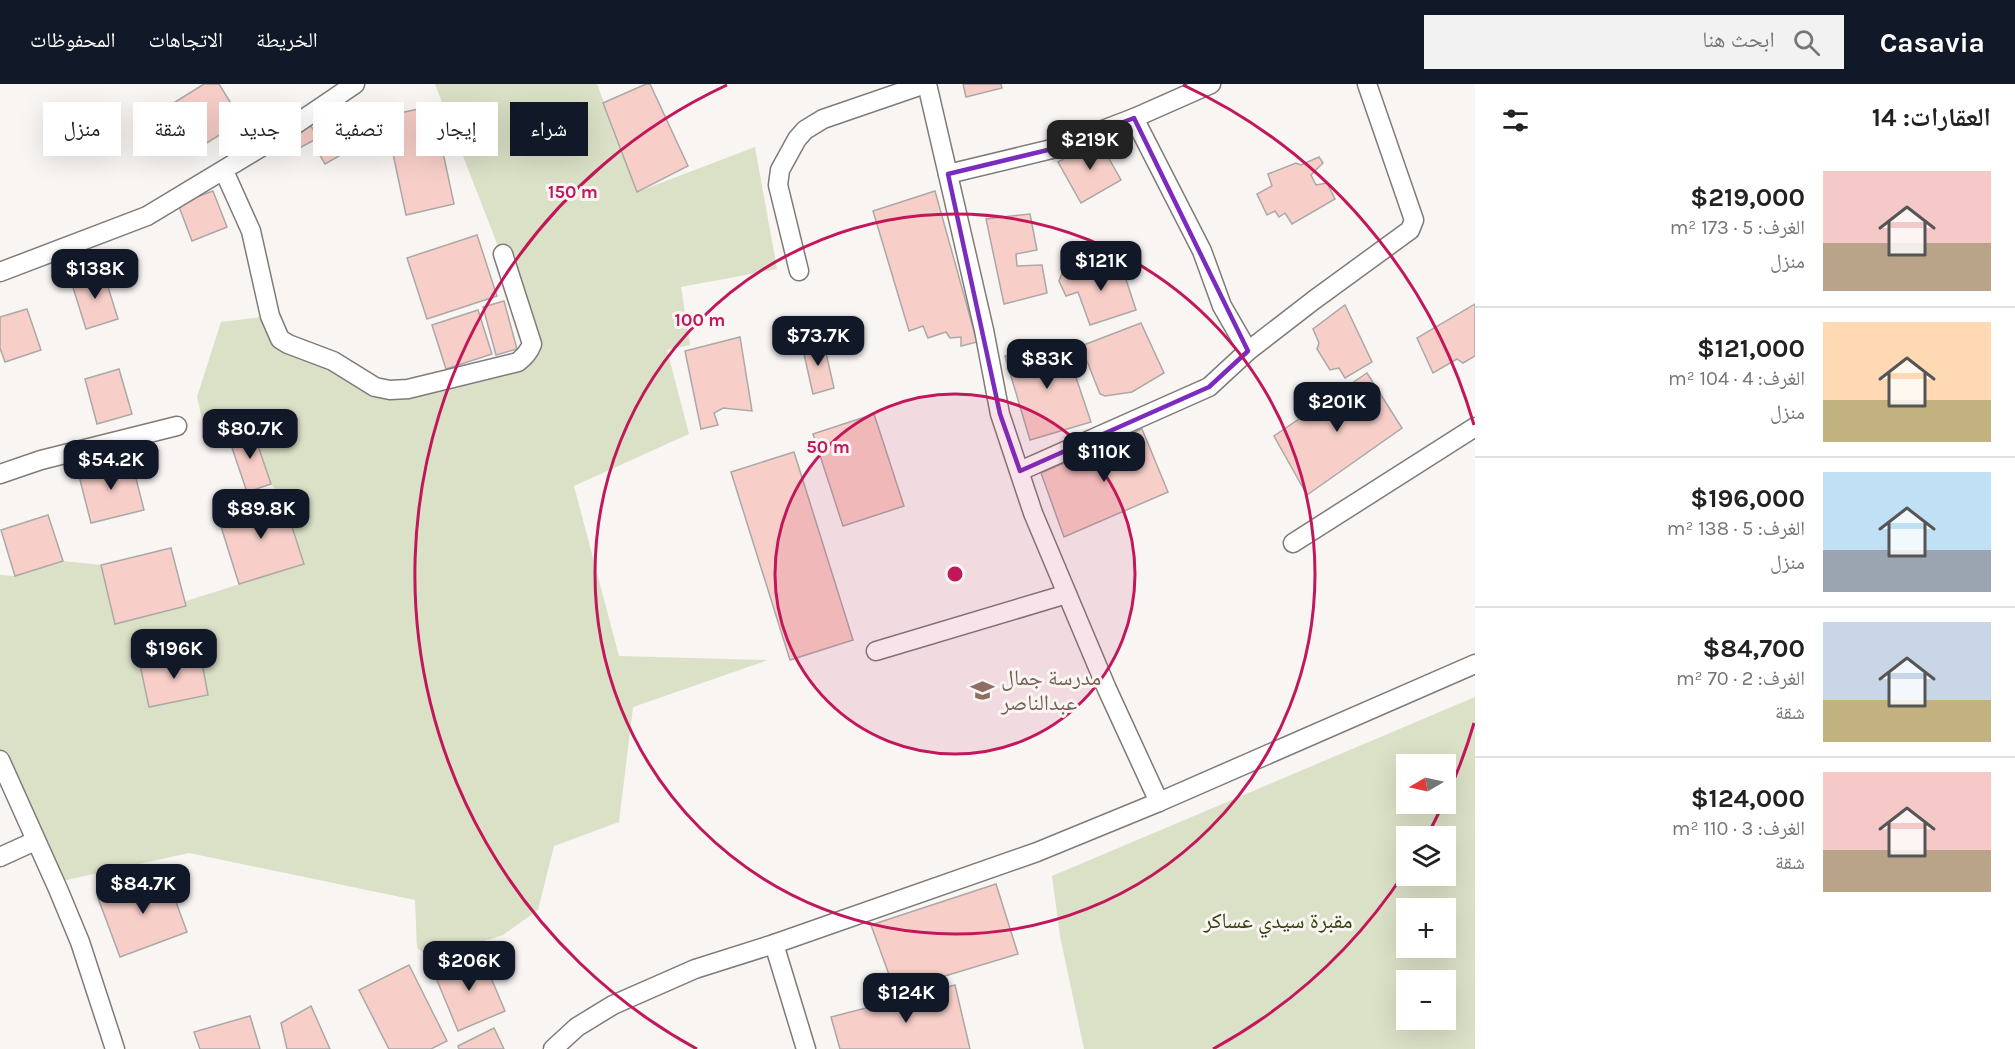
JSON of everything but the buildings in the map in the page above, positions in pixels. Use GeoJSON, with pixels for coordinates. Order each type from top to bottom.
{"type":"FeatureCollection","features":[{"type":"Feature","properties":{"kind":"street"},"geometry":{"type":"LineString","coordinates":[[0,272],[147,216],[224,171],[355,84]]}},
{"type":"Feature","properties":{"kind":"street"},"geometry":{"type":"LineString","coordinates":[[799,271],[778,185],[780,170],[797,139],[805,130],[823,119],[926,84],[984,330],[1000,414],[1033,513],[1066,594],[1158,802]]}},
{"type":"Feature","properties":{"kind":"street"},"geometry":{"type":"LineString","coordinates":[[948,174],[1056,148],[1134,118],[1211,84]]}},
{"type":"Feature","properties":{"kind":"street"},"geometry":{"type":"LineString","coordinates":[[1020,471],[1209,387],[1248,351],[1412,227],[1414,220],[1367,84]]}},
{"type":"Feature","properties":{"kind":"street"},"geometry":{"type":"LineString","coordinates":[[1134,118],[1202,251],[1222,306],[1248,351]]}},
{"type":"Feature","properties":{"kind":"street"},"geometry":{"type":"LineString","coordinates":[[224,171],[251,231],[270,316],[280,339],[296,348],[333,361],[375,387],[390,390],[408,389],[518,362],[530,350],[532,344],[503,254]]}},
{"type":"Feature","properties":{"kind":"street"},"geometry":{"type":"LineString","coordinates":[[0,474],[41,460],[177,426]]}},
{"type":"Feature","properties":{"kind":"street"},"geometry":{"type":"LineString","coordinates":[[1293,543],[1475,427]]}},
{"type":"Feature","properties":{"kind":"street"},"geometry":{"type":"LineString","coordinates":[[876,651],[1066,594]]}},
{"type":"Feature","properties":{"kind":"street"},"geometry":{"type":"LineString","coordinates":[[554,1049],[577,1027],[613,1005],[695,969],[774,944],[1037,852],[1475,664]]}},
{"type":"Feature","properties":{"kind":"street"},"geometry":{"type":"LineString","coordinates":[[0,760],[80,942],[115,1049]]}},
{"type":"Feature","properties":{"kind":"street"},"geometry":{"type":"LineString","coordinates":[[0,857],[35,841]]}},
{"type":"Feature","properties":{"kind":"street"},"geometry":{"type":"LineString","coordinates":[[774,944],[806,1049]]}},
{"type":"Feature","properties":{"kind":"highlighted area"},"geometry":{"type":"Polygon","coordinates":[[[1134,118],[1248,351],[1209,387],[1020,471],[1000,414],[948,174],[1056,148],[1134,118]]]}},
{"type":"Feature","properties":{"kind":"green space"},"geometry":{"type":"Polygon","coordinates":[[[435,84],[597,84],[637,192],[755,147],[777,269],[681,287],[690,345],[667,350],[689,434],[574,486],[619,656],[768,660],[633,707],[619,822],[554,846],[538,910],[503,935],[430,958],[417,948],[415,900],[189,853],[62,881],[0,756],[0,575],[15,576],[63,561],[101,565],[116,623],[304,564],[282,496],[271,484],[252,428],[205,431],[197,397],[221,322],[270,316],[288,344],[408,389],[530,350],[496,241],[463,156],[498,156],[498,102],[442,102],[435,84]]]}},
{"type":"Feature","properties":{"kind":"green space","name":"مقبرة سيدي عساكر"},"geometry":{"type":"Polygon","coordinates":[[[1475,697],[1475,1049],[1084,1049],[1060,936],[1052,876],[1475,697]]]}},
{"type":"Feature","properties":{"kind":"place","name":"مدرسة جمال عبدالناصر"},"geometry":{"type":"Point","coordinates":[983,690]}}]}
